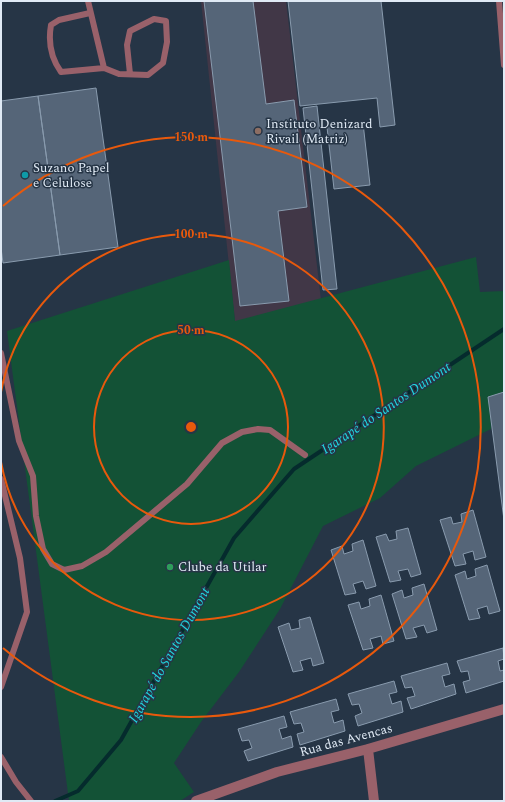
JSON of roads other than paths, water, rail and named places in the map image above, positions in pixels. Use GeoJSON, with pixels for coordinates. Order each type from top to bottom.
{"type":"FeatureCollection","features":[{"type":"Feature","properties":{"kind":"street","name":"Rua das Avencas"},"geometry":{"type":"LineString","coordinates":[[199,800],[277,772],[368,749],[504,709]]}},
{"type":"Feature","properties":{"kind":"street"},"geometry":{"type":"LineString","coordinates":[[368,749],[374,801]]}},
{"type":"Feature","properties":{"kind":"lane"},"geometry":{"type":"LineString","coordinates":[[88,1],[104,68]]}},
{"type":"Feature","properties":{"kind":"lane"},"geometry":{"type":"LineString","coordinates":[[499,1],[504,65]]}},
{"type":"Feature","properties":{"kind":"lane"},"geometry":{"type":"LineString","coordinates":[[90,12],[59,20],[51,25],[49,35],[52,59],[61,72],[104,68],[119,74],[148,75],[163,63],[167,42],[166,21],[154,19],[130,31],[127,45],[130,74]]}},
{"type":"Feature","properties":{"kind":"lane"},"geometry":{"type":"LineString","coordinates":[[1,353],[19,441],[33,476],[36,516],[43,549],[52,564],[64,570],[82,566],[106,552],[187,484],[222,443],[242,432],[258,429],[270,430],[305,455]]}},
{"type":"Feature","properties":{"kind":"lane"},"geometry":{"type":"LineString","coordinates":[[1,479],[20,558],[27,612],[1,687]]}},
{"type":"Feature","properties":{"kind":"lane"},"geometry":{"type":"LineString","coordinates":[[1,757],[16,782],[31,801]]}},
{"type":"Feature","properties":{"kind":"waterway","name":"Igarapé do Santos Dumont"},"geometry":{"type":"LineString","coordinates":[[55,801],[78,791],[121,740],[234,538],[294,469],[504,329]]}},
{"type":"Feature","properties":{"kind":"place","name":"Instituto Denizard Rivail (Matriz)"},"geometry":{"type":"Point","coordinates":[258,131]}},
{"type":"Feature","properties":{"kind":"place","name":"Suzano Papel e Celulose"},"geometry":{"type":"Point","coordinates":[25,175]}},
{"type":"Feature","properties":{"kind":"place","name":"Clube da Utilar"},"geometry":{"type":"Point","coordinates":[170,567]}}]}
